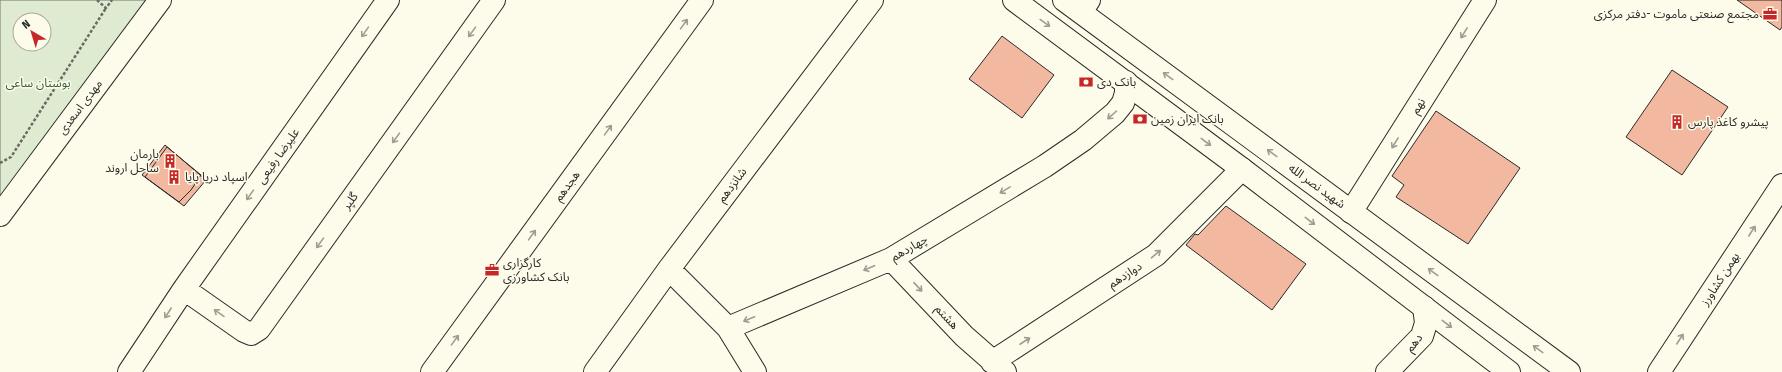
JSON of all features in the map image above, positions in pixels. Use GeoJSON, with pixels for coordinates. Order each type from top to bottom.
{"type":"FeatureCollection","features":[{"type":"Feature","properties":{"kind":"street","name":"مهدی اسعدی"},"geometry":{"type":"LineString","coordinates":[[0,215],[160,0]]}},
{"type":"Feature","properties":{"kind":"street","name":"علیرضا رفیعی"},"geometry":{"type":"LineString","coordinates":[[129,372],[184,289],[388,0]]}},
{"type":"Feature","properties":{"kind":"street","name":"گلپر"},"geometry":{"type":"LineString","coordinates":[[184,289],[244,331],[251,334],[259,329],[494,0]]}},
{"type":"Feature","properties":{"kind":"street","name":"هجدهم"},"geometry":{"type":"LineString","coordinates":[[432,372],[702,0]]}},
{"type":"Feature","properties":{"kind":"street","name":"شانزدهم"},"geometry":{"type":"LineString","coordinates":[[595,372],[669,269],[872,0]]}},
{"type":"Feature","properties":{"kind":"street"},"geometry":{"type":"LineString","coordinates":[[1014,0],[1242,169],[1509,372]]}},
{"type":"Feature","properties":{"kind":"street","name":"نهم"},"geometry":{"type":"LineString","coordinates":[[1352,212],[1485,0]]}},
{"type":"Feature","properties":{"kind":"street","name":"شهید نصر الله"},"geometry":{"type":"LineString","coordinates":[[1078,4],[1352,212],[1570,372]]}},
{"type":"Feature","properties":{"kind":"street","name":"چهاردهم"},"geometry":{"type":"LineString","coordinates":[[728,328],[891,259],[1045,166],[1083,140],[1115,113],[1123,103],[1126,93],[1126,82]]}},
{"type":"Feature","properties":{"kind":"street","name":"دوازدهم"},"geometry":{"type":"LineString","coordinates":[[999,367],[1156,255],[1242,169]]}},
{"type":"Feature","properties":{"kind":"street","name":"بهمن کشاورز"},"geometry":{"type":"LineString","coordinates":[[1658,372],[1782,185]]}},
{"type":"Feature","properties":{"kind":"street","name":"هشتم"},"geometry":{"type":"LineString","coordinates":[[891,259],[964,336],[999,367]]}},
{"type":"Feature","properties":{"kind":"street"},"geometry":{"type":"LineString","coordinates":[[669,269],[728,328],[755,372]]}},
{"type":"Feature","properties":{"kind":"street","name":"دهم"},"geometry":{"type":"LineString","coordinates":[[1387,372],[1422,336],[1426,323],[1424,307]]}},
{"type":"Feature","properties":{"kind":"path"},"geometry":{"type":"LineString","coordinates":[[97,0],[106,8]]}},
{"type":"Feature","properties":{"kind":"path"},"geometry":{"type":"LineString","coordinates":[[0,163],[11,157],[112,0]]}},
{"type":"Feature","properties":{"kind":"green space","name":"بوستان ساعی"},"geometry":{"type":"Polygon","coordinates":[[[0,0],[147,0],[0,199],[0,0]]]}},
{"type":"Feature","properties":{"kind":"building","name":"مجتمع صنعتی ماموت -دفتر مرکزی"},"geometry":{"type":"Polygon","coordinates":[[[1737,0],[1782,0],[1782,27],[1780,30],[1737,0]]]}},
{"type":"Feature","properties":{"kind":"building"},"geometry":{"type":"Polygon","coordinates":[[[1002,36],[1054,75],[1022,118],[969,79],[1002,36]]]}},
{"type":"Feature","properties":{"kind":"building","name":"پیشرو کاغذ پارس"},"geometry":{"type":"Polygon","coordinates":[[[1672,70],[1728,107],[1682,175],[1626,137],[1672,70]]]}},
{"type":"Feature","properties":{"kind":"building"},"geometry":{"type":"Polygon","coordinates":[[[1436,111],[1520,168],[1468,244],[1396,197],[1404,185],[1392,176],[1436,111]]]}},
{"type":"Feature","properties":{"kind":"building","name":"بارمان ساحل اروند"},"geometry":{"type":"Polygon","coordinates":[[[165,145],[206,180],[184,206],[142,175],[165,145]]]}},
{"type":"Feature","properties":{"kind":"building","name":"بارمان ساحل اروند"},"geometry":{"type":"Polygon","coordinates":[[[167,147],[201,175],[191,190],[179,202],[145,177],[167,147]]]}},
{"type":"Feature","properties":{"kind":"building"},"geometry":{"type":"Polygon","coordinates":[[[1226,206],[1306,264],[1272,310],[1186,245],[1195,234],[1198,235],[1226,206]]]}},
{"type":"Feature","properties":{"kind":"place","name":"مجتمع صنعتی ماموت -دفتر مرکزی"},"geometry":{"type":"Point","coordinates":[1770,14]}},
{"type":"Feature","properties":{"kind":"place","name":"بانک دی"},"geometry":{"type":"Point","coordinates":[1086,82]}},
{"type":"Feature","properties":{"kind":"place","name":"بانک ایران زمین"},"geometry":{"type":"Point","coordinates":[1140,119]}},
{"type":"Feature","properties":{"kind":"place","name":"پیشرو کاغذ پارس"},"geometry":{"type":"Point","coordinates":[1677,122]}},
{"type":"Feature","properties":{"kind":"place","name":"بارمان ساحل اروند"},"geometry":{"type":"Point","coordinates":[170,161]}},
{"type":"Feature","properties":{"kind":"place","name":"اسپاد دریا پایا"},"geometry":{"type":"Point","coordinates":[174,177]}},
{"type":"Feature","properties":{"kind":"place","name":"کارگزاری بانک کشاورزی"},"geometry":{"type":"Point","coordinates":[492,270]}}]}
